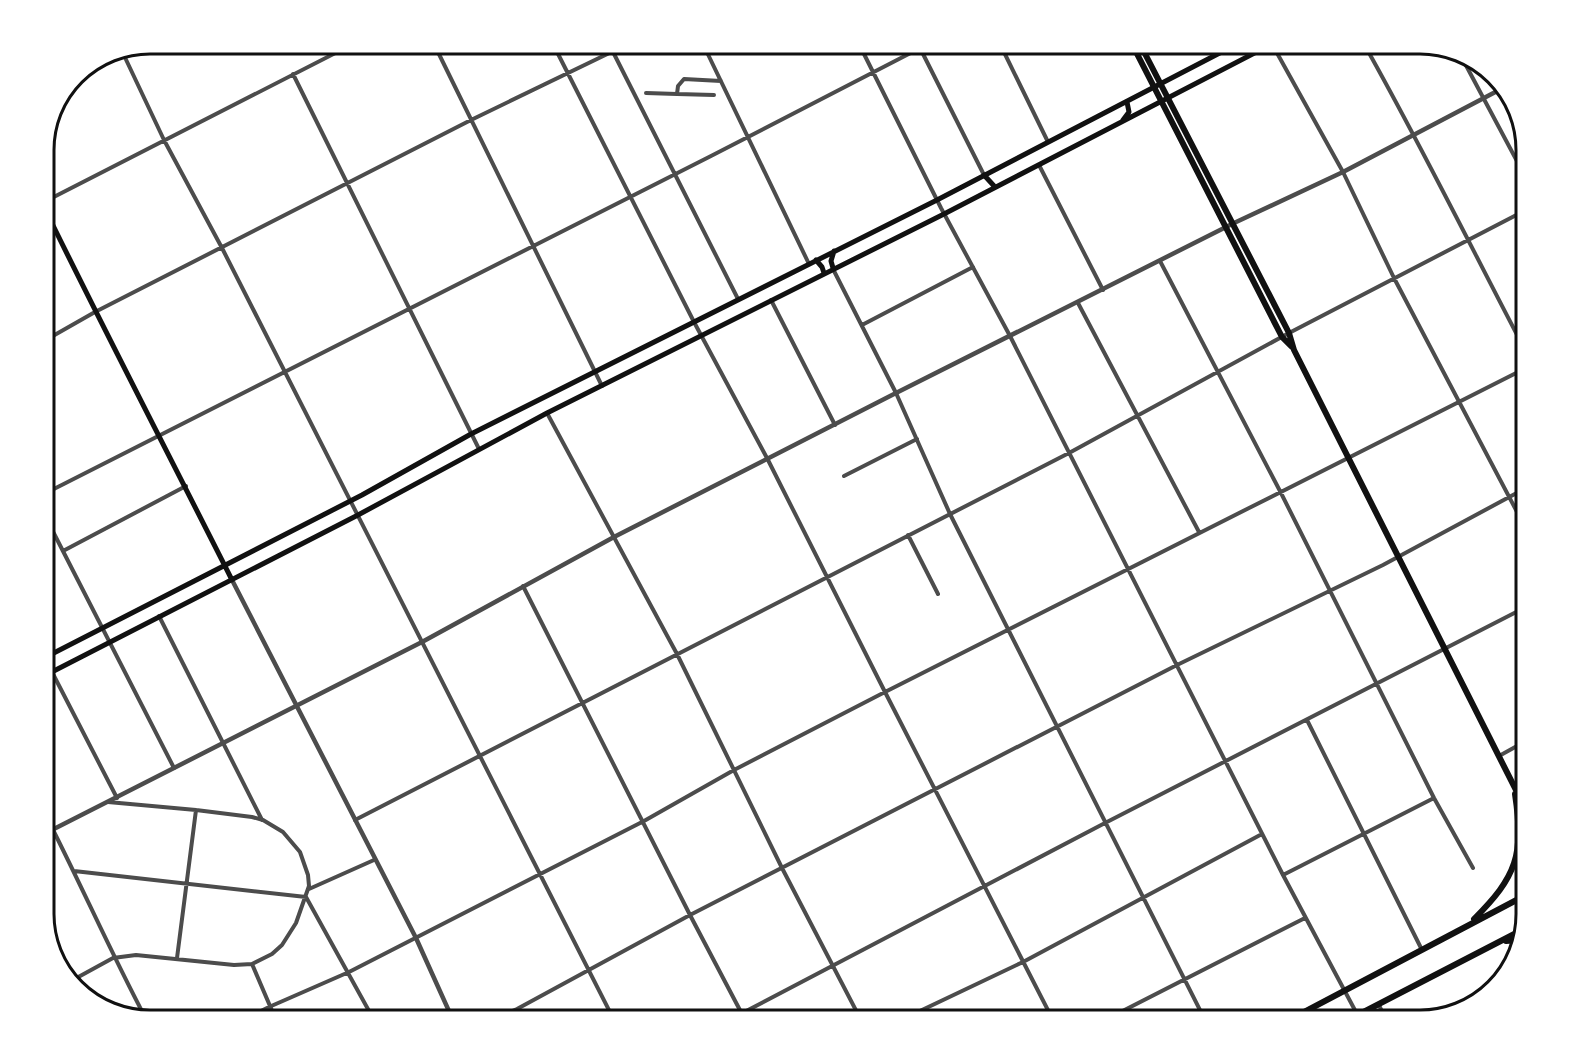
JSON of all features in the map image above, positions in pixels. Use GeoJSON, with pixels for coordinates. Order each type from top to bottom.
{"type":"FeatureCollection","features":[{"type":"Feature","properties":{"kind":"main road"},"geometry":{"type":"LineString","coordinates":[[1138,54],[1158,85],[1169,97],[1234,223],[1285,335]]}},
{"type":"Feature","properties":{"kind":"main road"},"geometry":{"type":"LineString","coordinates":[[1144,54],[1162,100],[1226,227],[1294,350],[1446,648],[1516,791]]}},
{"type":"Feature","properties":{"kind":"main road"},"geometry":{"type":"LineString","coordinates":[[54,653],[351,501],[471,434],[937,200],[1217,54]]}},
{"type":"Feature","properties":{"kind":"main road"},"geometry":{"type":"LineString","coordinates":[[54,671],[358,515],[547,413],[944,214],[1253,54]]}},
{"type":"Feature","properties":{"kind":"main road"},"geometry":{"type":"LineString","coordinates":[[1122,121],[1129,112],[1127,102]]}},
{"type":"Feature","properties":{"kind":"main road"},"geometry":{"type":"LineString","coordinates":[[984,175],[995,187]]}},
{"type":"Feature","properties":{"kind":"main road"},"geometry":{"type":"LineString","coordinates":[[54,228],[232,580]]}},
{"type":"Feature","properties":{"kind":"main road"},"geometry":{"type":"LineString","coordinates":[[833,268],[834,251]]}},
{"type":"Feature","properties":{"kind":"main road"},"geometry":{"type":"LineString","coordinates":[[816,260],[824,273]]}},
{"type":"Feature","properties":{"kind":"main road"},"geometry":{"type":"LineString","coordinates":[[1514,788],[1516,801]]}},
{"type":"Feature","properties":{"kind":"main road"},"geometry":{"type":"LineString","coordinates":[[1469,925],[1498,895],[1511,873],[1516,854]]}},
{"type":"Feature","properties":{"kind":"main road"},"geometry":{"type":"LineString","coordinates":[[1309,1010],[1516,901]]}},
{"type":"Feature","properties":{"kind":"main road"},"geometry":{"type":"LineString","coordinates":[[1368,1010],[1514,935]]}},
{"type":"Feature","properties":{"kind":"main road"},"geometry":{"type":"LineString","coordinates":[[1502,941],[1512,940]]}},
{"type":"Feature","properties":{"kind":"street"},"geometry":{"type":"LineString","coordinates":[[54,197],[333,54]]}},
{"type":"Feature","properties":{"kind":"street"},"geometry":{"type":"LineString","coordinates":[[439,54],[602,386]]}},
{"type":"Feature","properties":{"kind":"street"},"geometry":{"type":"LineString","coordinates":[[558,54],[694,322],[768,459],[1048,1010]]}},
{"type":"Feature","properties":{"kind":"street"},"geometry":{"type":"LineString","coordinates":[[54,335],[95,312],[471,120],[608,54]]}},
{"type":"Feature","properties":{"kind":"street"},"geometry":{"type":"LineString","coordinates":[[614,54],[738,299]]}},
{"type":"Feature","properties":{"kind":"street"},"geometry":{"type":"LineString","coordinates":[[708,54],[809,264]]}},
{"type":"Feature","properties":{"kind":"street"},"geometry":{"type":"LineString","coordinates":[[865,54],[944,214],[1010,336],[1282,875],[1356,1010]]}},
{"type":"Feature","properties":{"kind":"street"},"geometry":{"type":"LineString","coordinates":[[54,489],[675,174],[904,54]]}},
{"type":"Feature","properties":{"kind":"street"},"geometry":{"type":"LineString","coordinates":[[923,54],[984,175]]}},
{"type":"Feature","properties":{"kind":"street"},"geometry":{"type":"LineString","coordinates":[[1005,54],[1048,142]]}},
{"type":"Feature","properties":{"kind":"street"},"geometry":{"type":"LineString","coordinates":[[1278,54],[1343,172],[1394,278],[1516,508]]}},
{"type":"Feature","properties":{"kind":"street"},"geometry":{"type":"LineString","coordinates":[[1370,54],[1415,134],[1467,240],[1516,331]]}},
{"type":"Feature","properties":{"kind":"street"},"geometry":{"type":"LineString","coordinates":[[126,57],[164,140],[222,248],[609,1010]]}},
{"type":"Feature","properties":{"kind":"street"},"geometry":{"type":"LineString","coordinates":[[1466,66],[1516,158]]}},
{"type":"Feature","properties":{"kind":"street"},"geometry":{"type":"LineString","coordinates":[[293,74],[479,449]]}},
{"type":"Feature","properties":{"kind":"street"},"geometry":{"type":"LineString","coordinates":[[677,94],[680,83],[684,79],[721,81]]}},
{"type":"Feature","properties":{"kind":"street"},"geometry":{"type":"LineString","coordinates":[[54,829],[422,642],[614,537],[1226,227],[1343,172],[1496,92]]}},
{"type":"Feature","properties":{"kind":"street"},"geometry":{"type":"LineString","coordinates":[[646,93],[714,95]]}},
{"type":"Feature","properties":{"kind":"street"},"geometry":{"type":"LineString","coordinates":[[1039,165],[1103,290]]}},
{"type":"Feature","properties":{"kind":"street"},"geometry":{"type":"LineString","coordinates":[[355,820],[1069,453],[1285,335],[1516,216]]}},
{"type":"Feature","properties":{"kind":"street"},"geometry":{"type":"LineString","coordinates":[[1160,261],[1281,493],[1328,591],[1434,798],[1473,868]]}},
{"type":"Feature","properties":{"kind":"street"},"geometry":{"type":"LineString","coordinates":[[861,325],[973,267]]}},
{"type":"Feature","properties":{"kind":"street"},"geometry":{"type":"LineString","coordinates":[[833,268],[896,393],[950,514],[1200,1010]]}},
{"type":"Feature","properties":{"kind":"street"},"geometry":{"type":"LineString","coordinates":[[771,300],[836,425]]}},
{"type":"Feature","properties":{"kind":"street"},"geometry":{"type":"LineString","coordinates":[[1078,303],[1199,532]]}},
{"type":"Feature","properties":{"kind":"street"},"geometry":{"type":"LineString","coordinates":[[263,1010],[349,972],[416,938],[644,821],[734,770],[885,692],[1516,373]]}},
{"type":"Feature","properties":{"kind":"street"},"geometry":{"type":"LineString","coordinates":[[547,413],[677,654],[832,968],[855,1010]]}},
{"type":"Feature","properties":{"kind":"street"},"geometry":{"type":"LineString","coordinates":[[844,476],[917,439]]}},
{"type":"Feature","properties":{"kind":"street"},"geometry":{"type":"LineString","coordinates":[[63,551],[186,486]]}},
{"type":"Feature","properties":{"kind":"street"},"geometry":{"type":"LineString","coordinates":[[513,1010],[690,915],[1177,665],[1398,556],[1516,493]]}},
{"type":"Feature","properties":{"kind":"street"},"geometry":{"type":"LineString","coordinates":[[54,533],[174,768]]}},
{"type":"Feature","properties":{"kind":"street"},"geometry":{"type":"LineString","coordinates":[[908,535],[938,594]]}},
{"type":"Feature","properties":{"kind":"street"},"geometry":{"type":"LineString","coordinates":[[232,580],[416,938],[448,1010]]}},
{"type":"Feature","properties":{"kind":"street"},"geometry":{"type":"LineString","coordinates":[[523,585],[740,1010]]}},
{"type":"Feature","properties":{"kind":"street"},"geometry":{"type":"LineString","coordinates":[[750,1010],[1105,823],[1516,613]]}},
{"type":"Feature","properties":{"kind":"street"},"geometry":{"type":"LineString","coordinates":[[159,616],[263,820]]}},
{"type":"Feature","properties":{"kind":"street"},"geometry":{"type":"LineString","coordinates":[[54,676],[117,798]]}},
{"type":"Feature","properties":{"kind":"street"},"geometry":{"type":"LineString","coordinates":[[1307,720],[1422,950]]}},
{"type":"Feature","properties":{"kind":"street"},"geometry":{"type":"LineString","coordinates":[[1499,756],[1516,747]]}},
{"type":"Feature","properties":{"kind":"street"},"geometry":{"type":"LineString","coordinates":[[1282,875],[1365,835],[1434,798]]}},
{"type":"Feature","properties":{"kind":"street"},"geometry":{"type":"LineString","coordinates":[[78,977],[113,958],[146,955],[234,965],[252,964],[272,954],[282,945],[296,923],[308,889],[308,874],[300,852],[283,832],[263,820],[196,810],[107,802]]}},
{"type":"Feature","properties":{"kind":"street"},"geometry":{"type":"LineString","coordinates":[[177,958],[196,810]]}},
{"type":"Feature","properties":{"kind":"street"},"geometry":{"type":"LineString","coordinates":[[54,832],[113,958],[141,1009]]}},
{"type":"Feature","properties":{"kind":"street"},"geometry":{"type":"LineString","coordinates":[[922,1010],[1023,962],[1143,900],[1262,834]]}},
{"type":"Feature","properties":{"kind":"street"},"geometry":{"type":"LineString","coordinates":[[308,889],[374,860]]}},
{"type":"Feature","properties":{"kind":"street"},"geometry":{"type":"LineString","coordinates":[[74,871],[306,897]]}},
{"type":"Feature","properties":{"kind":"street"},"geometry":{"type":"LineString","coordinates":[[306,897],[369,1010]]}},
{"type":"Feature","properties":{"kind":"street"},"geometry":{"type":"LineString","coordinates":[[1124,1010],[1305,918]]}},
{"type":"Feature","properties":{"kind":"street"},"geometry":{"type":"LineString","coordinates":[[252,964],[271,1010]]}},
{"type":"Feature","properties":{"kind":"street"},"geometry":{"type":"LineString","coordinates":[[1379,1005],[1381,1010]]}}]}
